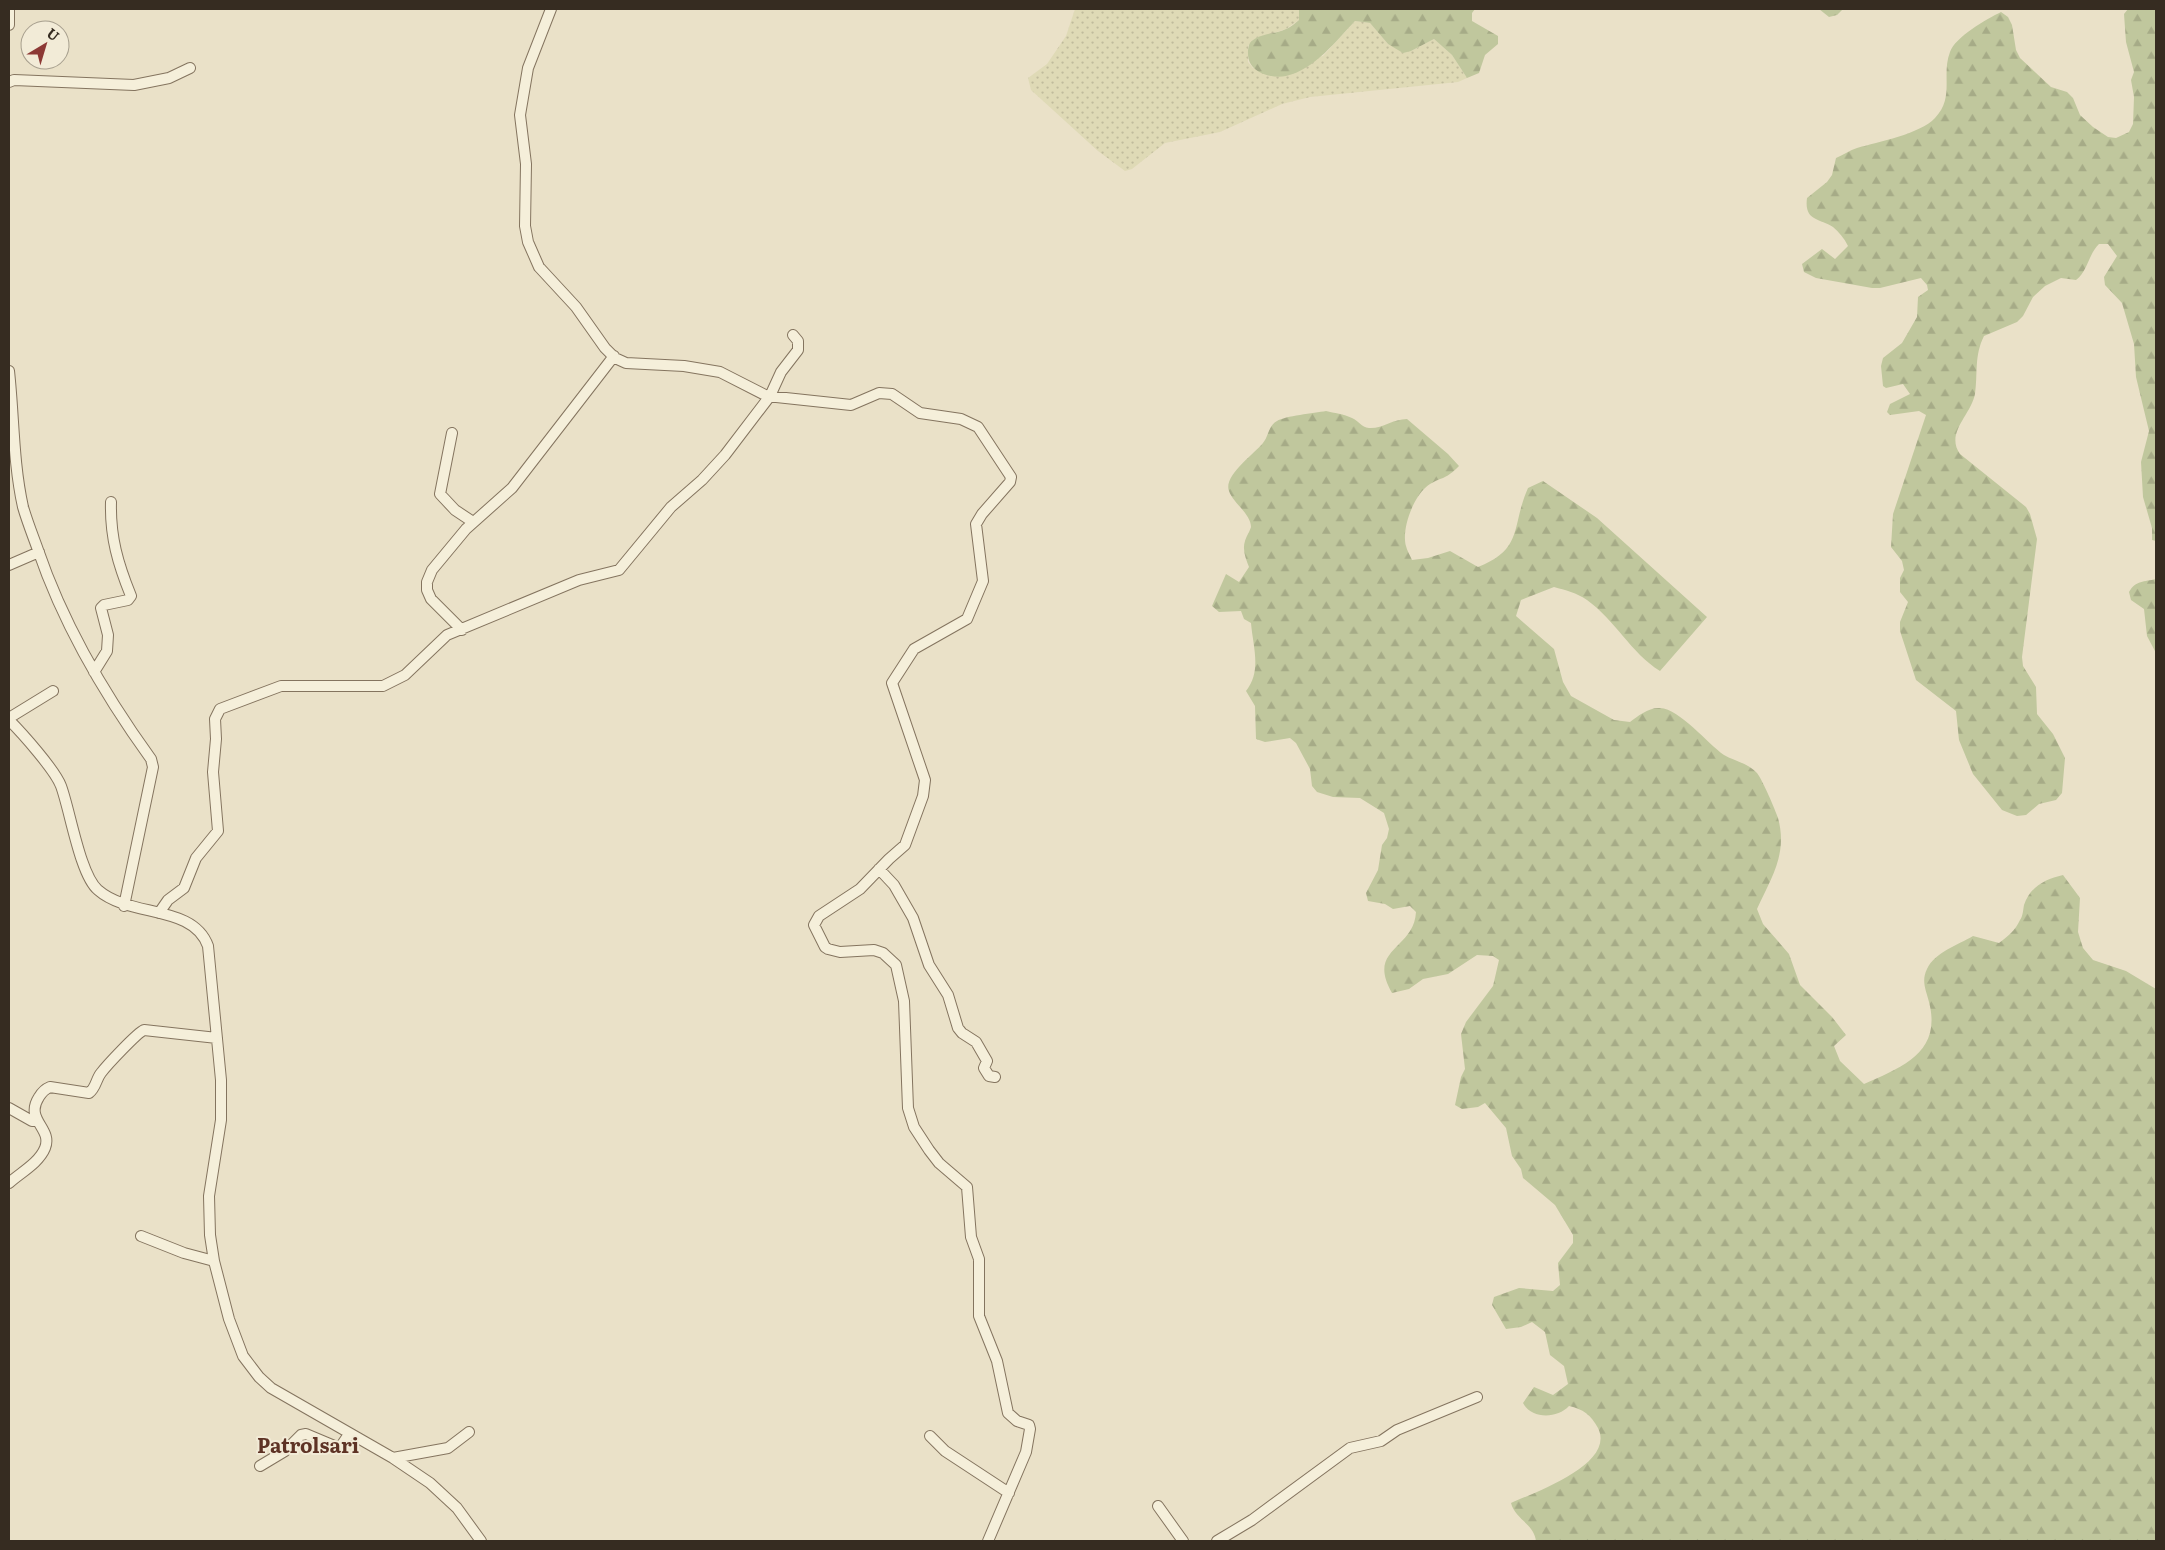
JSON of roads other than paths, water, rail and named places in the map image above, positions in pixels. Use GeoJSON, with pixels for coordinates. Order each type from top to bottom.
{"type":"FeatureCollection","features":[{"type":"Feature","properties":{"kind":"street"},"geometry":{"type":"LineString","coordinates":[[552,9],[528,68],[520,114],[526,164],[525,226],[528,242],[539,266],[576,307],[605,348],[626,363],[684,366],[720,372],[770,396],[851,405],[879,393],[892,394],[920,413],[961,419],[978,427],[985,440],[1006,466],[1011,479],[976,524],[983,581],[967,619],[914,649],[893,681],[893,690],[923,770],[925,788],[905,845],[860,889],[818,916],[814,927],[828,950],[840,952],[874,950],[882,953],[896,966],[904,1001],[908,1108],[914,1127],[939,1162],[967,1187],[971,1237],[979,1258],[979,1316],[997,1361],[1008,1413],[1016,1420],[1029,1425],[1030,1429],[1026,1452],[988,1541]]}},
{"type":"Feature","properties":{"kind":"street"},"geometry":{"type":"LineString","coordinates":[[9,10],[9,25]]}},
{"type":"Feature","properties":{"kind":"street"},"geometry":{"type":"LineString","coordinates":[[9,82],[14,80],[136,84],[169,78],[190,68]]}},
{"type":"Feature","properties":{"kind":"street"},"geometry":{"type":"LineString","coordinates":[[159,914],[168,900],[184,888],[196,858],[218,831],[213,772],[217,713],[222,707],[281,686],[383,686],[405,675],[447,635],[580,580],[619,570],[671,507],[707,475],[770,396],[781,372],[798,350],[798,341],[793,335]]}},
{"type":"Feature","properties":{"kind":"street"},"geometry":{"type":"LineString","coordinates":[[462,630],[431,599],[426,590],[426,582],[432,570],[474,522],[512,488],[614,356]]}},
{"type":"Feature","properties":{"kind":"street"},"geometry":{"type":"LineString","coordinates":[[9,371],[11,438],[24,507],[39,552],[74,638],[120,715],[151,759],[153,767],[124,906]]}},
{"type":"Feature","properties":{"kind":"street"},"geometry":{"type":"LineString","coordinates":[[452,433],[440,494],[455,510],[474,522]]}},
{"type":"Feature","properties":{"kind":"street"},"geometry":{"type":"LineString","coordinates":[[94,672],[107,651],[108,635],[101,608],[104,605],[128,600],[131,596],[114,550],[111,502]]}},
{"type":"Feature","properties":{"kind":"street"},"geometry":{"type":"LineString","coordinates":[[9,565],[39,552]]}},
{"type":"Feature","properties":{"kind":"street"},"geometry":{"type":"LineString","coordinates":[[53,691],[9,719],[61,786],[92,885],[106,897],[124,906],[193,924],[205,936],[208,946],[221,1080],[220,1120],[209,1215],[214,1261],[229,1319],[243,1356],[271,1388],[393,1458],[430,1483],[446,1496],[481,1541]]}},
{"type":"Feature","properties":{"kind":"street"},"geometry":{"type":"LineString","coordinates":[[879,869],[894,885],[913,918],[929,965],[948,995],[958,1028],[976,1042],[987,1061],[984,1068],[989,1076],[995,1077]]}},
{"type":"Feature","properties":{"kind":"street"},"geometry":{"type":"LineString","coordinates":[[9,1183],[32,1164],[45,1149],[46,1136],[37,1121],[34,1109],[43,1091],[50,1087],[89,1093],[94,1088],[101,1073],[141,1031],[150,1030],[217,1038]]}},
{"type":"Feature","properties":{"kind":"street"},"geometry":{"type":"LineString","coordinates":[[9,1108],[32,1121],[37,1121]]}},
{"type":"Feature","properties":{"kind":"street"},"geometry":{"type":"LineString","coordinates":[[141,1236],[184,1253],[214,1261]]}},
{"type":"Feature","properties":{"kind":"street"},"geometry":{"type":"LineString","coordinates":[[1217,1541],[1252,1520],[1350,1448],[1381,1441],[1397,1430],[1477,1397]]}},
{"type":"Feature","properties":{"kind":"street"},"geometry":{"type":"LineString","coordinates":[[393,1458],[448,1448],[469,1432]]}},
{"type":"Feature","properties":{"kind":"street"},"geometry":{"type":"LineString","coordinates":[[260,1466],[285,1451],[301,1435],[312,1434],[337,1447],[341,1446],[349,1434]]}},
{"type":"Feature","properties":{"kind":"street"},"geometry":{"type":"LineString","coordinates":[[930,1436],[945,1451],[1009,1493]]}},
{"type":"Feature","properties":{"kind":"street"},"geometry":{"type":"LineString","coordinates":[[1158,1506],[1183,1541]]}},
{"type":"Feature","properties":{"kind":"district","name":"Patrolsari"},"geometry":{"type":"Point","coordinates":[308,1446]}}]}
